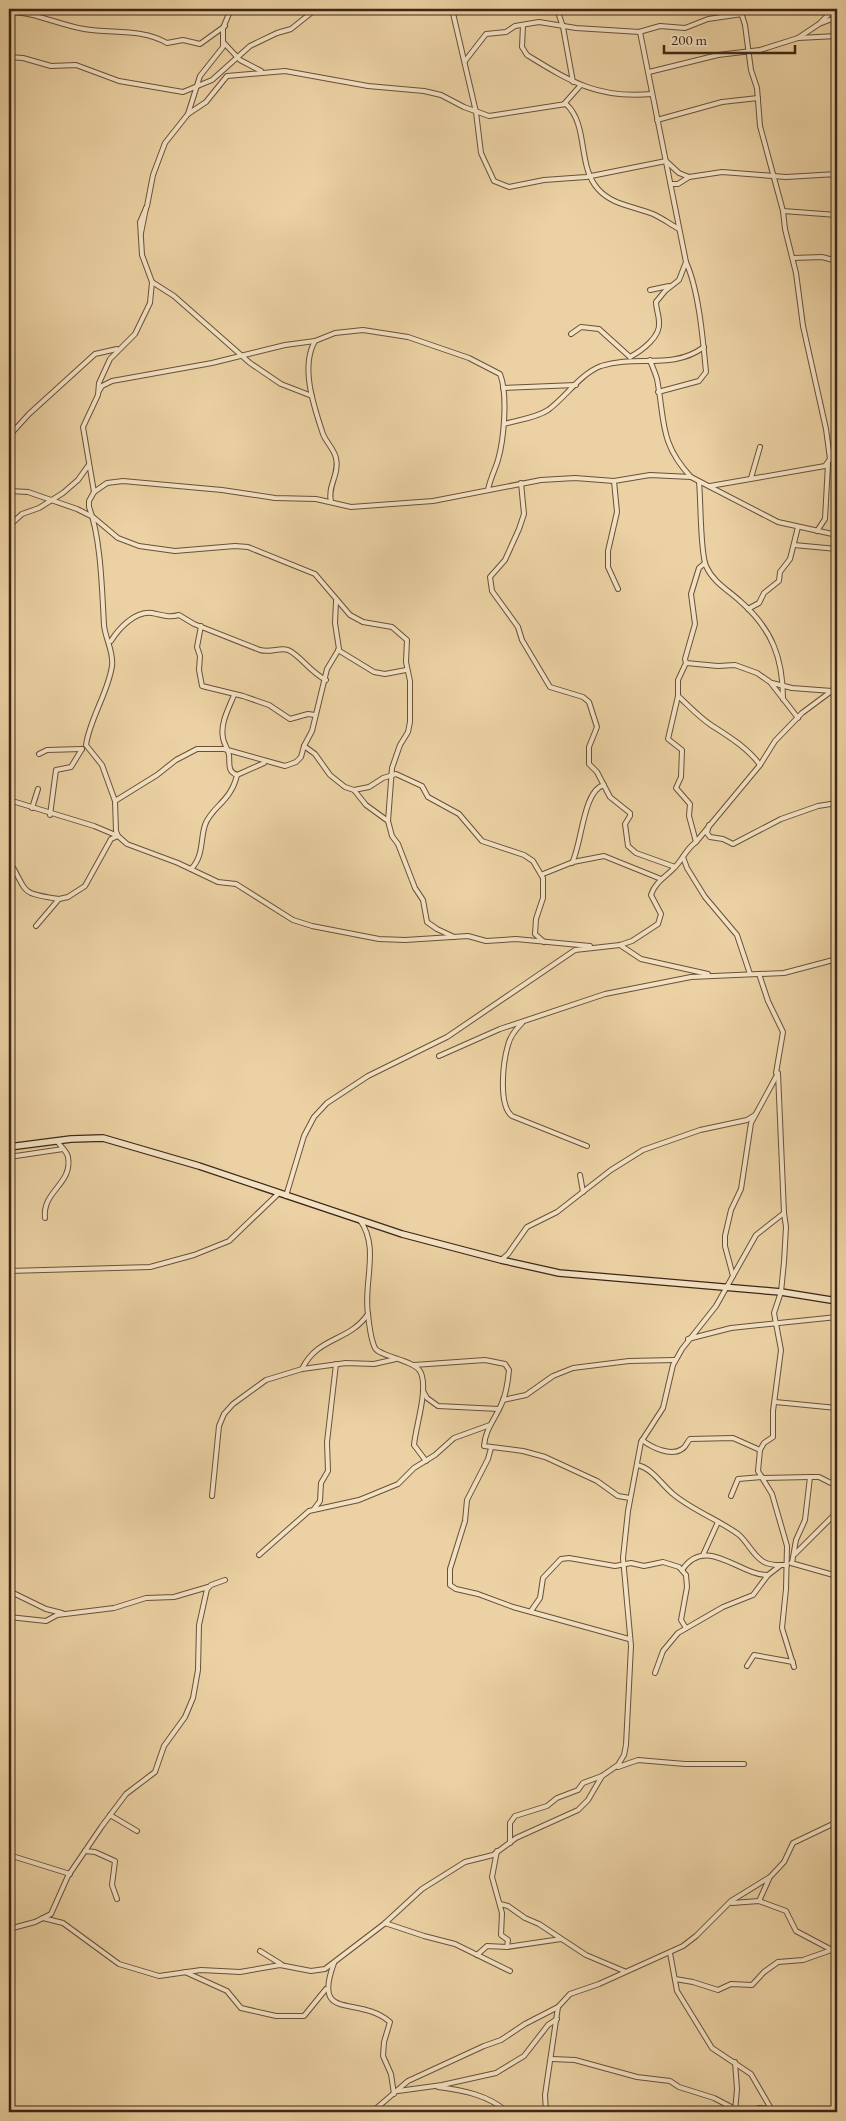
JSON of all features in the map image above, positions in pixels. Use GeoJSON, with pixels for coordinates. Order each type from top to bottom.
{"type":"FeatureCollection","features":[{"type":"Feature","properties":{"kind":"main road"},"geometry":{"type":"LineString","coordinates":[[9,1148],[95,1138],[118,1141],[402,1234],[559,1273],[781,1292],[837,1301]]}},
{"type":"Feature","properties":{"kind":"street"},"geometry":{"type":"LineString","coordinates":[[188,114],[200,76],[221,51],[224,42],[224,28],[231,9]]}},
{"type":"Feature","properties":{"kind":"street"},"geometry":{"type":"LineString","coordinates":[[9,57],[23,58],[51,66],[76,65],[119,81],[168,91],[183,92],[196,88],[215,78],[250,46],[298,25],[316,9]]}},
{"type":"Feature","properties":{"kind":"street"},"geometry":{"type":"LineString","coordinates":[[452,9],[476,112],[480,153],[492,179],[497,183],[509,187],[544,180],[590,176],[666,161]]}},
{"type":"Feature","properties":{"kind":"street"},"geometry":{"type":"LineString","coordinates":[[557,9],[563,27],[573,82]]}},
{"type":"Feature","properties":{"kind":"street"},"geometry":{"type":"LineString","coordinates":[[740,9],[749,51],[750,70],[758,98],[760,126],[784,211],[804,326],[830,455],[825,519],[818,531]]}},
{"type":"Feature","properties":{"kind":"street"},"geometry":{"type":"LineString","coordinates":[[819,24],[834,9]]}},
{"type":"Feature","properties":{"kind":"street"},"geometry":{"type":"LineString","coordinates":[[9,12],[42,17],[85,29],[142,34],[160,38],[167,43],[182,40],[200,44],[226,25]]}},
{"type":"Feature","properties":{"kind":"street"},"geometry":{"type":"LineString","coordinates":[[465,61],[486,34],[506,32],[515,26],[542,22],[563,27],[639,32],[660,26],[686,28],[706,19],[742,14]]}},
{"type":"Feature","properties":{"kind":"street"},"geometry":{"type":"LineString","coordinates":[[796,39],[819,24],[837,17]]}},
{"type":"Feature","properties":{"kind":"street"},"geometry":{"type":"LineString","coordinates":[[523,25],[522,47],[527,55],[580,86],[602,93],[652,94]]}},
{"type":"Feature","properties":{"kind":"street"},"geometry":{"type":"LineString","coordinates":[[639,32],[649,72],[657,120],[704,347],[706,372],[703,378],[658,392]]}},
{"type":"Feature","properties":{"kind":"street"},"geometry":{"type":"LineString","coordinates":[[649,72],[681,63],[770,47],[796,39],[812,36],[837,36]]}},
{"type":"Feature","properties":{"kind":"street"},"geometry":{"type":"LineString","coordinates":[[224,42],[240,60],[264,71]]}},
{"type":"Feature","properties":{"kind":"street"},"geometry":{"type":"LineString","coordinates":[[98,396],[99,382],[110,358],[135,334],[150,302],[152,282],[142,255],[140,222],[147,206],[153,175],[161,152],[168,138],[188,114],[206,102],[227,76],[264,71],[285,71],[351,83],[434,93],[476,112],[494,115],[564,104],[580,86]]}},
{"type":"Feature","properties":{"kind":"street"},"geometry":{"type":"LineString","coordinates":[[657,120],[722,102],[758,98]]}},
{"type":"Feature","properties":{"kind":"street"},"geometry":{"type":"LineString","coordinates":[[564,104],[570,108],[575,116],[590,176],[598,189],[613,201],[651,213],[679,229]]}},
{"type":"Feature","properties":{"kind":"street"},"geometry":{"type":"LineString","coordinates":[[666,161],[679,173],[689,177]]}},
{"type":"Feature","properties":{"kind":"street"},"geometry":{"type":"LineString","coordinates":[[671,184],[678,184],[689,177],[722,172],[773,176],[837,174]]}},
{"type":"Feature","properties":{"kind":"street"},"geometry":{"type":"LineString","coordinates":[[784,211],[837,215]]}},
{"type":"Feature","properties":{"kind":"street"},"geometry":{"type":"LineString","coordinates":[[793,258],[822,257],[837,261]]}},
{"type":"Feature","properties":{"kind":"street"},"geometry":{"type":"LineString","coordinates":[[632,358],[644,348],[657,332],[659,321],[656,302],[661,294],[679,280],[686,262]]}},
{"type":"Feature","properties":{"kind":"street"},"geometry":{"type":"LineString","coordinates":[[152,282],[174,296],[240,356],[281,384],[312,396]]}},
{"type":"Feature","properties":{"kind":"street"},"geometry":{"type":"LineString","coordinates":[[650,290],[671,286]]}},
{"type":"Feature","properties":{"kind":"street"},"geometry":{"type":"LineString","coordinates":[[571,334],[582,327],[599,330],[632,358]]}},
{"type":"Feature","properties":{"kind":"street"},"geometry":{"type":"LineString","coordinates":[[99,382],[240,356],[285,345],[315,341],[335,333],[363,330],[408,337],[469,358],[497,371],[503,388],[504,424],[498,459],[488,490]]}},
{"type":"Feature","properties":{"kind":"street"},"geometry":{"type":"LineString","coordinates":[[315,341],[309,356],[312,396],[323,434],[336,460],[336,474],[330,490],[331,502]]}},
{"type":"Feature","properties":{"kind":"street"},"geometry":{"type":"LineString","coordinates":[[504,424],[543,412],[598,368],[632,358],[671,362],[688,357],[704,347]]}},
{"type":"Feature","properties":{"kind":"street"},"geometry":{"type":"LineString","coordinates":[[9,436],[29,414],[94,354],[119,349]]}},
{"type":"Feature","properties":{"kind":"street"},"geometry":{"type":"LineString","coordinates":[[650,360],[656,376],[666,440],[682,468],[691,477],[738,503],[778,522],[798,528],[837,535]]}},
{"type":"Feature","properties":{"kind":"street"},"geometry":{"type":"LineString","coordinates":[[94,492],[88,466],[83,427],[100,389],[107,382]]}},
{"type":"Feature","properties":{"kind":"street"},"geometry":{"type":"LineString","coordinates":[[503,388],[576,385]]}},
{"type":"Feature","properties":{"kind":"street"},"geometry":{"type":"LineString","coordinates":[[751,478],[760,447]]}},
{"type":"Feature","properties":{"kind":"street"},"geometry":{"type":"LineString","coordinates":[[710,486],[828,464]]}},
{"type":"Feature","properties":{"kind":"street"},"geometry":{"type":"LineString","coordinates":[[9,526],[22,514],[39,508],[53,500],[78,480],[88,466]]}},
{"type":"Feature","properties":{"kind":"street"},"geometry":{"type":"LineString","coordinates":[[50,815],[56,770],[71,767],[84,748],[104,697],[112,661],[104,624],[104,607],[93,517],[89,501],[94,492],[107,483],[123,481],[222,490],[275,498],[331,502],[351,507],[414,504],[444,500],[521,483],[575,478],[614,481],[650,475],[691,477]]}},
{"type":"Feature","properties":{"kind":"street"},"geometry":{"type":"LineString","coordinates":[[614,481],[617,512],[608,551],[608,567],[618,589]]}},
{"type":"Feature","properties":{"kind":"street"},"geometry":{"type":"LineString","coordinates":[[699,482],[705,563],[720,585],[748,609],[775,644],[783,686],[783,699]]}},
{"type":"Feature","properties":{"kind":"street"},"geometry":{"type":"LineString","coordinates":[[521,483],[524,505],[519,529],[504,563],[490,577],[490,585],[495,596],[518,627],[522,640],[544,681],[551,688],[583,697],[590,702],[597,727],[589,747],[588,760],[612,800],[631,814],[625,824],[628,846],[636,853],[675,867]]}},
{"type":"Feature","properties":{"kind":"street"},"geometry":{"type":"LineString","coordinates":[[9,491],[21,490],[53,500],[93,517],[118,538],[139,546],[160,550],[190,551],[235,546],[248,547],[315,574],[327,586],[336,600],[358,620],[392,627],[402,635],[408,643],[406,670],[410,682],[409,726],[400,745],[390,775],[388,821],[392,836],[399,845],[415,888],[423,900],[427,922],[436,929],[454,937]]}},
{"type":"Feature","properties":{"kind":"street"},"geometry":{"type":"LineString","coordinates":[[748,609],[759,603],[764,593],[778,583],[780,572],[788,564],[798,528]]}},
{"type":"Feature","properties":{"kind":"street"},"geometry":{"type":"LineString","coordinates":[[794,545],[837,548]]}},
{"type":"Feature","properties":{"kind":"street"},"geometry":{"type":"LineString","coordinates":[[696,842],[689,818],[690,804],[676,786],[681,777],[682,750],[668,738],[678,696],[678,680],[686,664],[685,659],[695,624],[691,594],[699,568],[705,563]]}},
{"type":"Feature","properties":{"kind":"street"},"geometry":{"type":"LineString","coordinates":[[115,801],[157,776],[188,753],[204,748],[229,750],[285,766],[293,764],[301,757],[304,746],[312,731],[315,715],[320,706],[329,665],[338,650],[335,623],[336,600]]}},
{"type":"Feature","properties":{"kind":"street"},"geometry":{"type":"LineString","coordinates":[[111,641],[119,630],[132,618],[144,614],[168,617],[179,615],[201,626],[269,652],[287,650],[296,655],[312,672],[326,680]]}},
{"type":"Feature","properties":{"kind":"street"},"geometry":{"type":"LineString","coordinates":[[201,626],[197,647],[200,656],[198,670],[200,684],[205,688],[243,696],[271,706],[290,719],[308,714],[315,715]]}},
{"type":"Feature","properties":{"kind":"street"},"geometry":{"type":"LineString","coordinates":[[338,650],[375,672],[385,674],[406,670]]}},
{"type":"Feature","properties":{"kind":"street"},"geometry":{"type":"LineString","coordinates":[[686,664],[735,665],[757,673],[770,682],[783,686],[832,691]]}},
{"type":"Feature","properties":{"kind":"street"},"geometry":{"type":"LineString","coordinates":[[770,682],[798,718]]}},
{"type":"Feature","properties":{"kind":"street"},"geometry":{"type":"LineString","coordinates":[[286,1196],[304,1136],[314,1117],[327,1103],[368,1076],[447,1037],[561,958],[579,949],[620,946],[637,939],[659,922],[661,914],[651,895],[660,879],[675,867],[688,847],[696,842],[710,822],[760,765],[775,741],[798,718],[837,688]]}},
{"type":"Feature","properties":{"kind":"street"},"geometry":{"type":"LineString","coordinates":[[234,695],[223,724],[223,739],[229,750],[229,766],[232,774],[237,775],[268,762]]}},
{"type":"Feature","properties":{"kind":"street"},"geometry":{"type":"LineString","coordinates":[[678,696],[712,726],[722,730],[751,753],[760,765]]}},
{"type":"Feature","properties":{"kind":"street"},"geometry":{"type":"LineString","coordinates":[[304,746],[305,750],[314,754],[330,775],[345,787],[354,790],[369,787],[390,775],[396,774],[422,786],[428,797],[461,816],[482,841],[529,857],[543,874],[543,898],[536,919],[535,934],[547,943]]}},
{"type":"Feature","properties":{"kind":"street"},"geometry":{"type":"LineString","coordinates":[[39,754],[47,750],[84,748],[100,762],[115,801],[116,832],[118,836]]}},
{"type":"Feature","properties":{"kind":"street"},"geometry":{"type":"LineString","coordinates":[[191,869],[198,860],[205,824],[227,799],[237,775]]}},
{"type":"Feature","properties":{"kind":"street"},"geometry":{"type":"LineString","coordinates":[[572,863],[589,802],[596,788],[604,784]]}},
{"type":"Feature","properties":{"kind":"street"},"geometry":{"type":"LineString","coordinates":[[32,808],[38,789]]}},
{"type":"Feature","properties":{"kind":"street"},"geometry":{"type":"LineString","coordinates":[[354,790],[366,804],[388,821]]}},
{"type":"Feature","properties":{"kind":"street"},"geometry":{"type":"LineString","coordinates":[[9,800],[50,815],[94,826],[118,836],[132,846],[191,869],[218,882],[236,884],[293,920],[312,926],[379,940],[468,936],[486,941],[516,939],[594,947]]}},
{"type":"Feature","properties":{"kind":"street"},"geometry":{"type":"LineString","coordinates":[[710,822],[707,834],[709,836],[733,844],[781,819],[818,806],[837,803]]}},
{"type":"Feature","properties":{"kind":"street"},"geometry":{"type":"LineString","coordinates":[[9,861],[23,889],[34,894],[59,899],[68,897],[85,886],[111,840],[118,836]]}},
{"type":"Feature","properties":{"kind":"street"},"geometry":{"type":"LineString","coordinates":[[543,874],[572,863],[604,856],[660,879]]}},
{"type":"Feature","properties":{"kind":"street"},"geometry":{"type":"LineString","coordinates":[[683,857],[687,868],[705,897],[739,940],[750,974]]}},
{"type":"Feature","properties":{"kind":"street"},"geometry":{"type":"LineString","coordinates":[[36,926],[59,899]]}},
{"type":"Feature","properties":{"kind":"street"},"geometry":{"type":"LineString","coordinates":[[620,946],[641,959],[710,975]]}},
{"type":"Feature","properties":{"kind":"street"},"geometry":{"type":"LineString","coordinates":[[439,1056],[500,1029],[605,994],[710,975],[791,971],[837,959]]}},
{"type":"Feature","properties":{"kind":"street"},"geometry":{"type":"LineString","coordinates":[[759,974],[768,1001],[783,1032],[776,1073],[778,1073],[786,1232],[781,1292],[774,1308],[781,1350],[775,1402],[774,1436],[760,1450],[758,1471],[772,1494],[786,1539],[786,1600],[782,1628],[794,1667]]}},
{"type":"Feature","properties":{"kind":"street"},"geometry":{"type":"LineString","coordinates":[[524,1021],[511,1037],[506,1055],[503,1093],[506,1110],[512,1116],[587,1146]]}},
{"type":"Feature","properties":{"kind":"street"},"geometry":{"type":"LineString","coordinates":[[733,1276],[724,1238],[731,1210],[741,1189],[748,1135],[755,1115],[778,1073]]}},
{"type":"Feature","properties":{"kind":"street"},"geometry":{"type":"LineString","coordinates":[[501,1260],[508,1254],[527,1227],[557,1212],[611,1170],[651,1146],[703,1129],[747,1120],[755,1115]]}},
{"type":"Feature","properties":{"kind":"street"},"geometry":{"type":"LineString","coordinates":[[45,1218],[46,1203],[65,1179],[68,1158],[57,1141]]}},
{"type":"Feature","properties":{"kind":"street"},"geometry":{"type":"LineString","coordinates":[[9,1157],[62,1149]]}},
{"type":"Feature","properties":{"kind":"street"},"geometry":{"type":"LineString","coordinates":[[580,1175],[583,1192]]}},
{"type":"Feature","properties":{"kind":"street"},"geometry":{"type":"LineString","coordinates":[[9,1271],[152,1267],[226,1243],[279,1193]]}},
{"type":"Feature","properties":{"kind":"street"},"geometry":{"type":"LineString","coordinates":[[510,1842],[510,1823],[515,1816],[547,1806],[555,1799],[578,1790],[583,1783],[602,1776],[621,1761],[626,1744],[630,1639],[623,1565],[624,1537],[642,1440],[663,1408],[676,1360],[688,1340],[712,1312],[756,1235],[784,1213]]}},
{"type":"Feature","properties":{"kind":"street"},"geometry":{"type":"LineString","coordinates":[[360,1220],[367,1230],[369,1243],[368,1314],[375,1349],[414,1366],[422,1374],[423,1391],[414,1445],[426,1460]]}},
{"type":"Feature","properties":{"kind":"street"},"geometry":{"type":"LineString","coordinates":[[302,1369],[314,1351],[358,1327],[368,1314]]}},
{"type":"Feature","properties":{"kind":"street"},"geometry":{"type":"LineString","coordinates":[[688,1340],[727,1328],[837,1317]]}},
{"type":"Feature","properties":{"kind":"street"},"geometry":{"type":"LineString","coordinates":[[212,1496],[220,1426],[224,1414],[233,1404],[266,1380],[302,1369],[336,1364],[370,1364],[397,1359]]}},
{"type":"Feature","properties":{"kind":"street"},"geometry":{"type":"LineString","coordinates":[[503,1400],[526,1395],[553,1376],[573,1368],[629,1361],[676,1360]]}},
{"type":"Feature","properties":{"kind":"street"},"geometry":{"type":"LineString","coordinates":[[414,1366],[447,1362],[496,1361],[508,1368],[503,1400],[483,1444],[491,1448],[523,1451],[545,1457],[597,1481],[618,1496],[630,1498]]}},
{"type":"Feature","properties":{"kind":"street"},"geometry":{"type":"LineString","coordinates":[[259,1555],[314,1509],[320,1501],[320,1482],[328,1472],[327,1442],[336,1364]]}},
{"type":"Feature","properties":{"kind":"street"},"geometry":{"type":"LineString","coordinates":[[423,1391],[427,1398],[438,1406],[499,1408]]}},
{"type":"Feature","properties":{"kind":"street"},"geometry":{"type":"LineString","coordinates":[[775,1402],[837,1408]]}},
{"type":"Feature","properties":{"kind":"street"},"geometry":{"type":"LineString","coordinates":[[314,1509],[325,1509],[359,1500],[396,1486],[454,1438],[490,1425]]}},
{"type":"Feature","properties":{"kind":"street"},"geometry":{"type":"LineString","coordinates":[[642,1440],[660,1449],[676,1452],[683,1448],[691,1439],[732,1438],[760,1450]]}},
{"type":"Feature","properties":{"kind":"street"},"geometry":{"type":"LineString","coordinates":[[491,1448],[488,1459],[467,1500],[465,1521],[454,1554],[449,1582],[456,1589],[478,1594],[513,1608],[531,1611],[630,1639]]}},
{"type":"Feature","properties":{"kind":"street"},"geometry":{"type":"LineString","coordinates":[[637,1465],[646,1468],[673,1494],[690,1506],[741,1536],[754,1554],[762,1561],[787,1564],[837,1576]]}},
{"type":"Feature","properties":{"kind":"street"},"geometry":{"type":"LineString","coordinates":[[795,1554],[796,1540],[806,1517],[810,1477]]}},
{"type":"Feature","properties":{"kind":"street"},"geometry":{"type":"LineString","coordinates":[[731,1496],[738,1479],[820,1477],[837,1486]]}},
{"type":"Feature","properties":{"kind":"street"},"geometry":{"type":"LineString","coordinates":[[655,1673],[664,1651],[674,1637],[723,1607],[752,1595],[768,1576],[787,1564],[837,1512]]}},
{"type":"Feature","properties":{"kind":"street"},"geometry":{"type":"LineString","coordinates":[[703,1555],[718,1522]]}},
{"type":"Feature","properties":{"kind":"street"},"geometry":{"type":"LineString","coordinates":[[682,1570],[690,1561],[703,1555],[726,1559],[753,1573],[768,1576]]}},
{"type":"Feature","properties":{"kind":"street"},"geometry":{"type":"LineString","coordinates":[[531,1611],[540,1598],[543,1578],[558,1560],[569,1558],[607,1565],[632,1563],[644,1566],[663,1562],[673,1564],[682,1570],[687,1578],[682,1620],[686,1628]]}},
{"type":"Feature","properties":{"kind":"street"},"geometry":{"type":"LineString","coordinates":[[9,1617],[44,1621],[64,1614],[114,1608],[151,1598],[174,1598],[225,1580]]}},
{"type":"Feature","properties":{"kind":"street"},"geometry":{"type":"LineString","coordinates":[[9,1929],[51,1914],[70,1874],[110,1816],[126,1794],[154,1772],[164,1746],[188,1712],[196,1677],[199,1625],[208,1587]]}},
{"type":"Feature","properties":{"kind":"street"},"geometry":{"type":"LineString","coordinates":[[9,1591],[46,1609],[64,1614]]}},
{"type":"Feature","properties":{"kind":"street"},"geometry":{"type":"LineString","coordinates":[[748,1666],[754,1655],[793,1662]]}},
{"type":"Feature","properties":{"kind":"street"},"geometry":{"type":"LineString","coordinates":[[614,1768],[634,1761],[685,1764],[744,1764]]}},
{"type":"Feature","properties":{"kind":"street"},"geometry":{"type":"LineString","coordinates":[[43,1918],[64,1923],[112,1960],[127,1967],[159,1976],[201,1970],[240,1972],[283,1965],[317,1971],[335,1962],[385,1923],[422,1889],[466,1862],[488,1857],[510,1842],[578,1810],[588,1800],[602,1776]]}},
{"type":"Feature","properties":{"kind":"street"},"geometry":{"type":"LineString","coordinates":[[110,1816],[137,1830]]}},
{"type":"Feature","properties":{"kind":"street"},"geometry":{"type":"LineString","coordinates":[[759,1901],[770,1878],[784,1862],[791,1845],[837,1822]]}},
{"type":"Feature","properties":{"kind":"street"},"geometry":{"type":"LineString","coordinates":[[85,1851],[96,1852],[115,1861],[112,1885],[117,1899]]}},
{"type":"Feature","properties":{"kind":"street"},"geometry":{"type":"LineString","coordinates":[[497,1851],[492,1877],[500,1904],[501,1936],[508,1940],[508,1947]]}},
{"type":"Feature","properties":{"kind":"street"},"geometry":{"type":"LineString","coordinates":[[9,1855],[70,1874]]}},
{"type":"Feature","properties":{"kind":"street"},"geometry":{"type":"LineString","coordinates":[[372,2112],[408,2081],[501,2040],[525,2024],[558,2007],[570,1994],[599,1984],[624,1971],[670,1953],[696,1936],[730,1902],[770,1878]]}},
{"type":"Feature","properties":{"kind":"street"},"geometry":{"type":"LineString","coordinates":[[730,1902],[759,1901],[786,1911],[796,1931],[830,1949]]}},
{"type":"Feature","properties":{"kind":"street"},"geometry":{"type":"LineString","coordinates":[[500,1904],[508,1906],[586,1955],[624,1971]]}},
{"type":"Feature","properties":{"kind":"street"},"geometry":{"type":"LineString","coordinates":[[385,1923],[455,1944],[510,1971]]}},
{"type":"Feature","properties":{"kind":"street"},"geometry":{"type":"LineString","coordinates":[[477,1955],[487,1946],[508,1947],[561,1939]]}},
{"type":"Feature","properties":{"kind":"street"},"geometry":{"type":"LineString","coordinates":[[675,1980],[693,1982],[718,1990],[731,1984],[752,1985],[764,1972],[778,1962],[803,1960],[837,1948]]}},
{"type":"Feature","properties":{"kind":"street"},"geometry":{"type":"LineString","coordinates":[[260,1951],[283,1965]]}},
{"type":"Feature","properties":{"kind":"street"},"geometry":{"type":"LineString","coordinates":[[670,1953],[680,1996],[712,2048],[735,2062],[754,2077],[771,2111]]}},
{"type":"Feature","properties":{"kind":"street"},"geometry":{"type":"LineString","coordinates":[[185,1972],[227,1991],[241,2008],[276,2016],[304,2016],[327,1988],[335,1962]]}},
{"type":"Feature","properties":{"kind":"street"},"geometry":{"type":"LineString","coordinates":[[327,1988],[330,1998],[337,2004],[369,2010],[390,2022],[384,2042],[383,2056],[396,2092]]}},
{"type":"Feature","properties":{"kind":"street"},"geometry":{"type":"LineString","coordinates":[[546,2112],[544,2095],[552,2059],[558,2007]]}},
{"type":"Feature","properties":{"kind":"street"},"geometry":{"type":"LineString","coordinates":[[396,2092],[496,2073],[524,2056],[548,2025],[557,2019]]}},
{"type":"Feature","properties":{"kind":"street"},"geometry":{"type":"LineString","coordinates":[[552,2059],[575,2060],[637,2077],[670,2081],[679,2087],[714,2098],[735,2111],[737,2089],[735,2062]]}},
{"type":"Feature","properties":{"kind":"street"},"geometry":{"type":"LineString","coordinates":[[434,2085],[475,2094],[491,2101],[507,2112]]}},
{"type":"Feature","properties":{"kind":"street"},"geometry":{"type":"LineString","coordinates":[[750,2112],[759,2108],[771,2111]]}}]}
